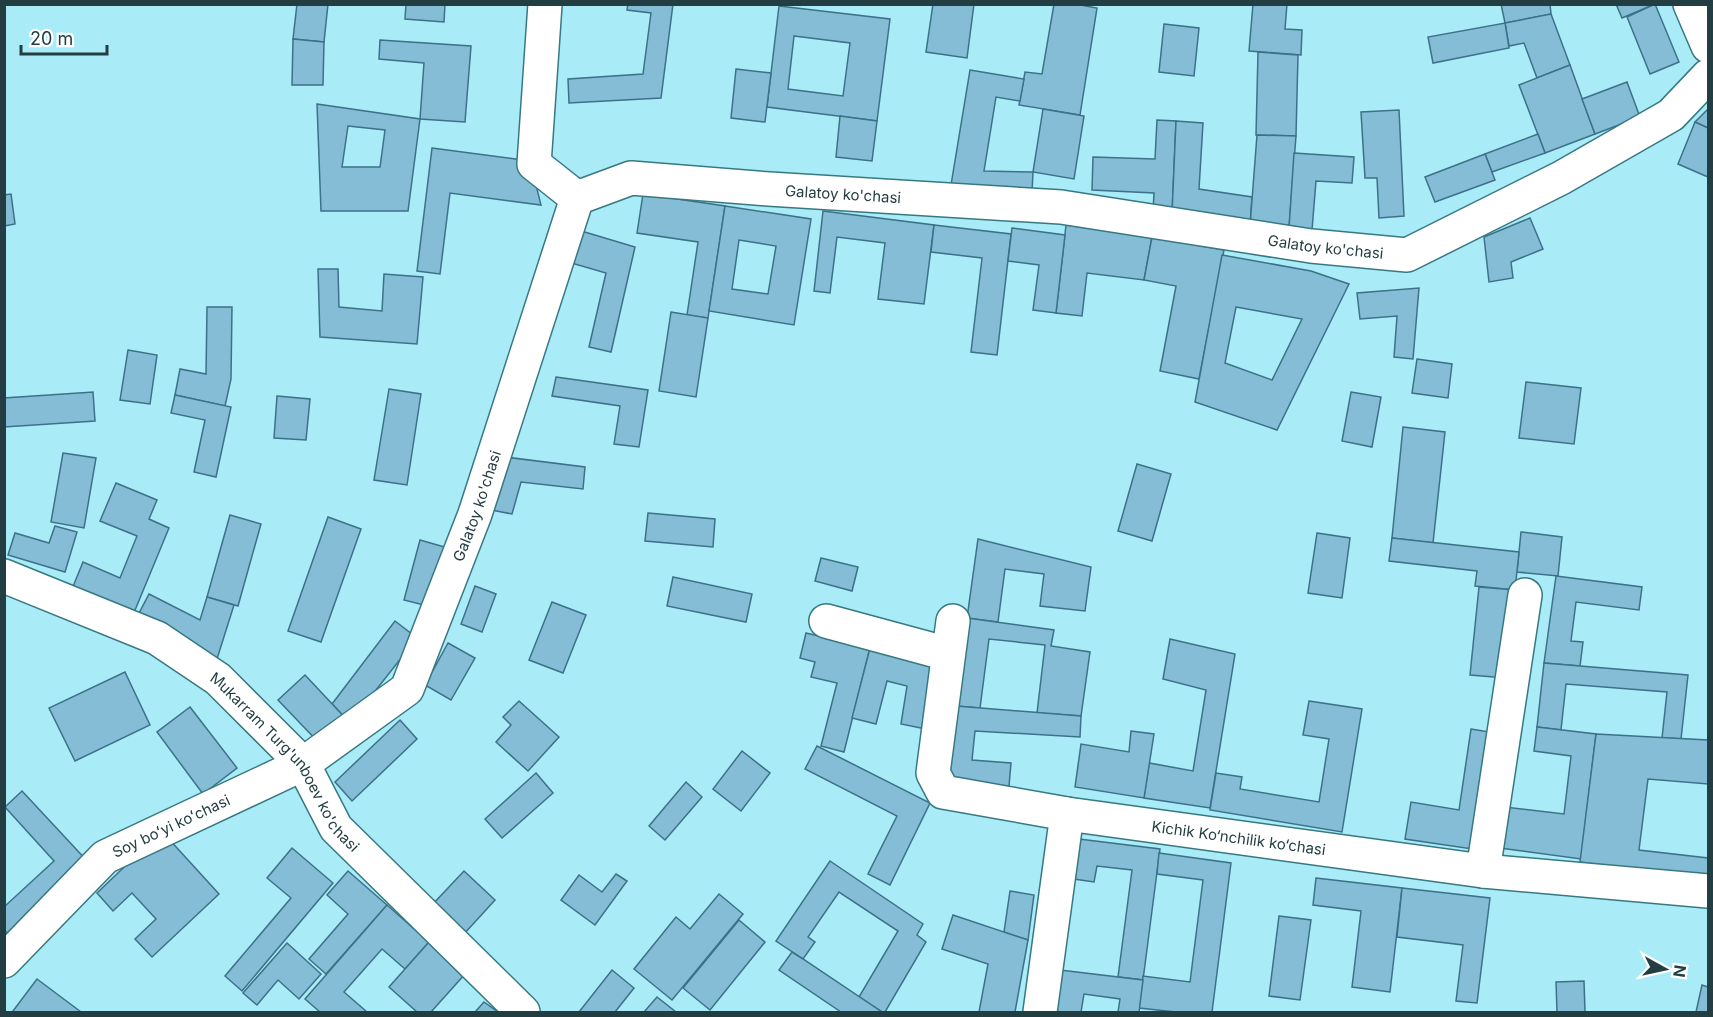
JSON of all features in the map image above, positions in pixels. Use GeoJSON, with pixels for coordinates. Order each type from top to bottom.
{"type":"FeatureCollection","features":[{"type":"Feature","properties":{"kind":"street"},"geometry":{"type":"LineString","coordinates":[[545,4],[534,164],[577,198]]}},
{"type":"Feature","properties":{"kind":"street"},"geometry":{"type":"LineString","coordinates":[[1690,4],[1708,46]]}},
{"type":"Feature","properties":{"kind":"street","name":"Galatoy ko'chasi"},"geometry":{"type":"LineString","coordinates":[[303,764],[407,689],[475,514],[577,198],[631,178],[1061,207],[1311,246],[1407,255],[1561,178],[1671,115],[1708,76]]}},
{"type":"Feature","properties":{"kind":"street","name":"Mukarram Turg'unboev ko'chasi"},"geometry":{"type":"LineString","coordinates":[[4,576],[157,638],[218,679],[303,764],[336,828],[523,1012]]}},
{"type":"Feature","properties":{"kind":"street"},"geometry":{"type":"LineString","coordinates":[[1483,871],[1525,595]]}},
{"type":"Feature","properties":{"kind":"street"},"geometry":{"type":"LineString","coordinates":[[826,621],[948,654]]}},
{"type":"Feature","properties":{"kind":"street","name":"Kichik Ko‘nchilik ko‘chasi"},"geometry":{"type":"LineString","coordinates":[[953,621],[933,773],[943,792],[1067,814],[1483,871],[1708,891]]}},
{"type":"Feature","properties":{"kind":"street","name":"Soy boʻyi koʻchasi"},"geometry":{"type":"LineString","coordinates":[[4,961],[105,857],[303,764]]}},
{"type":"Feature","properties":{"kind":"street"},"geometry":{"type":"LineString","coordinates":[[1040,1012],[1067,814]]}},
{"type":"Feature","properties":{"kind":"building"},"geometry":{"type":"Polygon","coordinates":[[[297,4],[328,4],[324,42],[293,39],[297,4]]]}},
{"type":"Feature","properties":{"kind":"building"},"geometry":{"type":"Polygon","coordinates":[[[406,4],[445,4],[444,22],[405,19],[406,4]]]}},
{"type":"Feature","properties":{"kind":"building"},"geometry":{"type":"Polygon","coordinates":[[[628,4],[673,4],[661,98],[569,103],[568,79],[643,74],[651,13],[627,10],[628,4]]]}},
{"type":"Feature","properties":{"kind":"building"},"geometry":{"type":"Polygon","coordinates":[[[933,4],[974,4],[967,58],[926,52],[933,4]]]}},
{"type":"Feature","properties":{"kind":"building"},"geometry":{"type":"Polygon","coordinates":[[[1054,4],[1075,4],[1097,8],[1080,115],[1019,105],[1025,72],[1042,74],[1054,4]]]}},
{"type":"Feature","properties":{"kind":"building"},"geometry":{"type":"Polygon","coordinates":[[[1253,4],[1287,4],[1285,29],[1302,30],[1301,55],[1249,51],[1253,4]]]}},
{"type":"Feature","properties":{"kind":"building"},"geometry":{"type":"Polygon","coordinates":[[[1501,4],[1550,4],[1551,14],[1505,23],[1501,4]]]}},
{"type":"Feature","properties":{"kind":"building"},"geometry":{"type":"Polygon","coordinates":[[[1616,4],[1655,4],[1622,18],[1616,4]]]}},
{"type":"Feature","properties":{"kind":"building"},"geometry":{"type":"Polygon","coordinates":[[[1655,4],[1679,62],[1650,74],[1627,17],[1655,4]]]}},
{"type":"Feature","properties":{"kind":"building"},"geometry":{"type":"Polygon","coordinates":[[[779,6],[890,19],[877,121],[767,107],[779,6]],[[794,36],[788,89],[843,96],[850,43],[794,36]]]}},
{"type":"Feature","properties":{"kind":"building"},"geometry":{"type":"Polygon","coordinates":[[[1551,14],[1570,65],[1537,78],[1524,43],[1509,46],[1505,23],[1551,14]]]}},
{"type":"Feature","properties":{"kind":"building"},"geometry":{"type":"Polygon","coordinates":[[[1505,23],[1509,48],[1433,63],[1428,37],[1505,23]]]}},
{"type":"Feature","properties":{"kind":"building"},"geometry":{"type":"Polygon","coordinates":[[[1164,24],[1199,28],[1194,76],[1159,72],[1164,24]]]}},
{"type":"Feature","properties":{"kind":"building"},"geometry":{"type":"Polygon","coordinates":[[[293,39],[324,42],[323,85],[292,85],[293,39]]]}},
{"type":"Feature","properties":{"kind":"building"},"geometry":{"type":"Polygon","coordinates":[[[380,40],[471,46],[465,122],[420,119],[424,63],[379,59],[380,40]]]}},
{"type":"Feature","properties":{"kind":"building"},"geometry":{"type":"Polygon","coordinates":[[[1258,52],[1298,55],[1296,136],[1256,135],[1258,52]]]}},
{"type":"Feature","properties":{"kind":"building"},"geometry":{"type":"Polygon","coordinates":[[[1570,65],[1595,134],[1545,153],[1519,85],[1570,65]]]}},
{"type":"Feature","properties":{"kind":"building"},"geometry":{"type":"Polygon","coordinates":[[[736,69],[771,73],[765,122],[731,118],[736,69]]]}},
{"type":"Feature","properties":{"kind":"building"},"geometry":{"type":"Polygon","coordinates":[[[970,70],[1024,79],[1020,101],[996,97],[984,171],[1033,172],[1032,192],[950,191],[970,70]]]}},
{"type":"Feature","properties":{"kind":"building"},"geometry":{"type":"Polygon","coordinates":[[[1627,82],[1640,117],[1595,134],[1582,99],[1627,82]]]}},
{"type":"Feature","properties":{"kind":"building"},"geometry":{"type":"Polygon","coordinates":[[[317,104],[420,119],[408,211],[321,211],[317,104]],[[348,126],[342,167],[380,167],[385,130],[348,126]]]}},
{"type":"Feature","properties":{"kind":"building"},"geometry":{"type":"Polygon","coordinates":[[[1043,109],[1084,116],[1074,179],[1033,172],[1043,109]]]}},
{"type":"Feature","properties":{"kind":"building"},"geometry":{"type":"Polygon","coordinates":[[[1708,109],[1708,128],[1695,122],[1708,109]]]}},
{"type":"Feature","properties":{"kind":"building"},"geometry":{"type":"Polygon","coordinates":[[[1399,110],[1404,216],[1379,218],[1377,178],[1365,178],[1361,112],[1399,110]]]}},
{"type":"Feature","properties":{"kind":"building"},"geometry":{"type":"Polygon","coordinates":[[[840,116],[877,121],[872,161],[836,157],[840,116]]]}},
{"type":"Feature","properties":{"kind":"building"},"geometry":{"type":"Polygon","coordinates":[[[1157,120],[1176,121],[1172,214],[1153,211],[1154,193],[1092,190],[1093,157],[1155,159],[1157,120]]]}},
{"type":"Feature","properties":{"kind":"building"},"geometry":{"type":"Polygon","coordinates":[[[1176,121],[1203,123],[1199,189],[1252,197],[1250,226],[1172,214],[1176,121]]]}},
{"type":"Feature","properties":{"kind":"building"},"geometry":{"type":"Polygon","coordinates":[[[1695,122],[1708,128],[1708,177],[1678,164],[1695,122]]]}},
{"type":"Feature","properties":{"kind":"building"},"geometry":{"type":"Polygon","coordinates":[[[1538,134],[1545,153],[1492,172],[1485,154],[1538,134]]]}},
{"type":"Feature","properties":{"kind":"building"},"geometry":{"type":"Polygon","coordinates":[[[1257,135],[1296,136],[1289,228],[1250,226],[1257,135]]]}},
{"type":"Feature","properties":{"kind":"building"},"geometry":{"type":"Polygon","coordinates":[[[432,148],[523,160],[535,181],[541,205],[450,193],[440,274],[417,271],[432,148]]]}},
{"type":"Feature","properties":{"kind":"building"},"geometry":{"type":"Polygon","coordinates":[[[1294,153],[1354,157],[1352,183],[1316,181],[1312,230],[1289,228],[1294,153]]]}},
{"type":"Feature","properties":{"kind":"building"},"geometry":{"type":"Polygon","coordinates":[[[1485,154],[1495,180],[1435,202],[1425,177],[1485,154]]]}},
{"type":"Feature","properties":{"kind":"building"},"geometry":{"type":"Polygon","coordinates":[[[11,194],[15,224],[4,226],[4,195],[11,194]]]}},
{"type":"Feature","properties":{"kind":"building"},"geometry":{"type":"Polygon","coordinates":[[[643,194],[725,206],[708,318],[687,315],[698,242],[637,233],[643,194]]]}},
{"type":"Feature","properties":{"kind":"building"},"geometry":{"type":"Polygon","coordinates":[[[725,206],[811,219],[794,325],[709,311],[725,206]],[[739,240],[732,289],[768,294],[776,246],[739,240]]]}},
{"type":"Feature","properties":{"kind":"building"},"geometry":{"type":"Polygon","coordinates":[[[823,211],[934,225],[924,304],[878,299],[885,243],[837,237],[830,293],[814,291],[823,211]]]}},
{"type":"Feature","properties":{"kind":"building"},"geometry":{"type":"Polygon","coordinates":[[[1530,218],[1543,249],[1511,262],[1513,278],[1489,282],[1484,237],[1530,218]]]}},
{"type":"Feature","properties":{"kind":"building"},"geometry":{"type":"Polygon","coordinates":[[[934,225],[1011,234],[997,355],[971,352],[982,258],[931,252],[934,225]]]}},
{"type":"Feature","properties":{"kind":"building"},"geometry":{"type":"Polygon","coordinates":[[[1066,225],[1152,237],[1144,280],[1087,273],[1082,316],[1056,313],[1066,225]]]}},
{"type":"Feature","properties":{"kind":"building"},"geometry":{"type":"Polygon","coordinates":[[[1012,228],[1065,235],[1056,313],[1033,310],[1039,265],[1008,261],[1012,228]]]}},
{"type":"Feature","properties":{"kind":"building"},"geometry":{"type":"Polygon","coordinates":[[[578,230],[635,247],[611,352],[589,347],[606,273],[568,262],[578,230]]]}},
{"type":"Feature","properties":{"kind":"building"},"geometry":{"type":"Polygon","coordinates":[[[1152,237],[1224,250],[1199,379],[1160,371],[1176,286],[1144,280],[1152,237]]]}},
{"type":"Feature","properties":{"kind":"building"},"geometry":{"type":"Polygon","coordinates":[[[1222,255],[1311,271],[1349,284],[1277,430],[1195,402],[1222,255]],[[1236,307],[1225,363],[1272,380],[1302,319],[1236,307]]]}},
{"type":"Feature","properties":{"kind":"building"},"geometry":{"type":"Polygon","coordinates":[[[318,269],[338,269],[339,307],[382,311],[384,274],[423,277],[417,344],[320,337],[318,269]]]}},
{"type":"Feature","properties":{"kind":"building"},"geometry":{"type":"Polygon","coordinates":[[[1419,288],[1413,359],[1394,357],[1397,316],[1360,319],[1357,293],[1419,288]]]}},
{"type":"Feature","properties":{"kind":"building"},"geometry":{"type":"Polygon","coordinates":[[[207,307],[232,307],[231,379],[225,406],[175,395],[180,369],[206,374],[207,307]]]}},
{"type":"Feature","properties":{"kind":"building"},"geometry":{"type":"Polygon","coordinates":[[[671,312],[708,318],[696,397],[659,391],[671,312]]]}},
{"type":"Feature","properties":{"kind":"building"},"geometry":{"type":"Polygon","coordinates":[[[128,350],[157,355],[150,404],[120,400],[128,350]]]}},
{"type":"Feature","properties":{"kind":"building"},"geometry":{"type":"Polygon","coordinates":[[[1417,359],[1452,364],[1448,398],[1412,393],[1417,359]]]}},
{"type":"Feature","properties":{"kind":"building"},"geometry":{"type":"Polygon","coordinates":[[[556,377],[648,390],[639,447],[614,444],[620,406],[552,396],[556,377]]]}},
{"type":"Feature","properties":{"kind":"building"},"geometry":{"type":"Polygon","coordinates":[[[1526,382],[1581,388],[1574,444],[1519,438],[1526,382]]]}},
{"type":"Feature","properties":{"kind":"building"},"geometry":{"type":"Polygon","coordinates":[[[389,389],[421,394],[407,485],[374,480],[389,389]]]}},
{"type":"Feature","properties":{"kind":"building"},"geometry":{"type":"Polygon","coordinates":[[[93,392],[95,421],[4,427],[4,398],[93,392]]]}},
{"type":"Feature","properties":{"kind":"building"},"geometry":{"type":"Polygon","coordinates":[[[1351,392],[1381,397],[1372,447],[1342,441],[1351,392]]]}},
{"type":"Feature","properties":{"kind":"building"},"geometry":{"type":"Polygon","coordinates":[[[175,395],[231,407],[216,477],[194,472],[205,420],[171,413],[175,395]]]}},
{"type":"Feature","properties":{"kind":"building"},"geometry":{"type":"Polygon","coordinates":[[[277,396],[310,399],[306,440],[274,438],[277,396]]]}},
{"type":"Feature","properties":{"kind":"building"},"geometry":{"type":"Polygon","coordinates":[[[1403,427],[1445,432],[1433,543],[1392,538],[1403,427]]]}},
{"type":"Feature","properties":{"kind":"building"},"geometry":{"type":"Polygon","coordinates":[[[63,453],[96,458],[84,528],[51,522],[63,453]]]}},
{"type":"Feature","properties":{"kind":"building"},"geometry":{"type":"Polygon","coordinates":[[[505,457],[585,467],[583,489],[521,482],[512,514],[491,510],[505,457]]]}},
{"type":"Feature","properties":{"kind":"building"},"geometry":{"type":"Polygon","coordinates":[[[1137,464],[1171,474],[1152,541],[1118,531],[1137,464]]]}},
{"type":"Feature","properties":{"kind":"building"},"geometry":{"type":"Polygon","coordinates":[[[116,483],[157,500],[149,519],[169,528],[133,615],[72,589],[83,562],[120,578],[137,536],[100,521],[116,483]]]}},
{"type":"Feature","properties":{"kind":"building"},"geometry":{"type":"Polygon","coordinates":[[[648,513],[715,519],[713,547],[645,541],[648,513]]]}},
{"type":"Feature","properties":{"kind":"building"},"geometry":{"type":"Polygon","coordinates":[[[230,515],[261,524],[238,606],[207,597],[230,515]]]}},
{"type":"Feature","properties":{"kind":"building"},"geometry":{"type":"Polygon","coordinates":[[[328,517],[361,529],[321,642],[288,631],[328,517]]]}},
{"type":"Feature","properties":{"kind":"building"},"geometry":{"type":"Polygon","coordinates":[[[55,526],[77,532],[65,572],[8,555],[15,533],[49,543],[55,526]]]}},
{"type":"Feature","properties":{"kind":"building"},"geometry":{"type":"Polygon","coordinates":[[[1521,532],[1562,537],[1558,576],[1517,572],[1521,532]]]}},
{"type":"Feature","properties":{"kind":"building"},"geometry":{"type":"Polygon","coordinates":[[[1317,533],[1350,538],[1342,598],[1308,593],[1317,533]]]}},
{"type":"Feature","properties":{"kind":"building"},"geometry":{"type":"Polygon","coordinates":[[[1392,538],[1519,552],[1515,590],[1475,586],[1477,571],[1389,561],[1392,538]]]}},
{"type":"Feature","properties":{"kind":"building"},"geometry":{"type":"Polygon","coordinates":[[[978,539],[1091,567],[1085,611],[1040,606],[1044,574],[1005,569],[998,622],[967,618],[978,539]]]}},
{"type":"Feature","properties":{"kind":"building"},"geometry":{"type":"Polygon","coordinates":[[[420,540],[448,548],[432,607],[404,600],[420,540]]]}},
{"type":"Feature","properties":{"kind":"building"},"geometry":{"type":"Polygon","coordinates":[[[821,558],[858,567],[852,591],[815,581],[821,558]]]}},
{"type":"Feature","properties":{"kind":"building"},"geometry":{"type":"Polygon","coordinates":[[[1556,576],[1642,587],[1639,610],[1576,602],[1571,641],[1583,642],[1580,666],[1544,663],[1556,576]]]}},
{"type":"Feature","properties":{"kind":"building"},"geometry":{"type":"Polygon","coordinates":[[[673,577],[752,594],[746,622],[667,606],[673,577]]]}},
{"type":"Feature","properties":{"kind":"building"},"geometry":{"type":"Polygon","coordinates":[[[475,586],[496,594],[482,632],[461,624],[475,586]]]}},
{"type":"Feature","properties":{"kind":"building"},"geometry":{"type":"Polygon","coordinates":[[[1479,587],[1515,590],[1506,678],[1470,675],[1479,587]]]}},
{"type":"Feature","properties":{"kind":"building"},"geometry":{"type":"Polygon","coordinates":[[[149,594],[200,620],[207,597],[234,605],[217,659],[137,617],[149,594]]]}},
{"type":"Feature","properties":{"kind":"building"},"geometry":{"type":"Polygon","coordinates":[[[552,602],[586,615],[563,673],[529,660],[552,602]]]}},
{"type":"Feature","properties":{"kind":"building"},"geometry":{"type":"Polygon","coordinates":[[[967,618],[1054,630],[1051,646],[1090,652],[1081,716],[1037,713],[1045,645],[989,639],[980,708],[956,706],[967,618]]]}},
{"type":"Feature","properties":{"kind":"building"},"geometry":{"type":"Polygon","coordinates":[[[395,621],[417,638],[350,723],[332,704],[395,621]]]}},
{"type":"Feature","properties":{"kind":"building"},"geometry":{"type":"Polygon","coordinates":[[[806,633],[870,648],[844,752],[821,746],[837,683],[811,677],[815,662],[800,658],[806,633]]]}},
{"type":"Feature","properties":{"kind":"building"},"geometry":{"type":"Polygon","coordinates":[[[1170,639],[1235,654],[1210,808],[1144,798],[1149,763],[1193,771],[1206,690],[1163,679],[1170,639]]]}},
{"type":"Feature","properties":{"kind":"building"},"geometry":{"type":"Polygon","coordinates":[[[448,643],[475,658],[451,700],[425,685],[448,643]]]}},
{"type":"Feature","properties":{"kind":"building"},"geometry":{"type":"Polygon","coordinates":[[[870,648],[936,664],[926,729],[901,724],[907,686],[887,681],[876,724],[852,718],[870,648]]]}},
{"type":"Feature","properties":{"kind":"building"},"geometry":{"type":"Polygon","coordinates":[[[1544,663],[1688,675],[1681,739],[1662,738],[1667,692],[1566,684],[1561,730],[1537,727],[1544,663]]]}},
{"type":"Feature","properties":{"kind":"building"},"geometry":{"type":"Polygon","coordinates":[[[125,672],[150,725],[75,761],[49,708],[125,672]]]}},
{"type":"Feature","properties":{"kind":"building"},"geometry":{"type":"Polygon","coordinates":[[[305,675],[350,723],[321,745],[278,700],[305,675]]]}},
{"type":"Feature","properties":{"kind":"building"},"geometry":{"type":"Polygon","coordinates":[[[519,701],[559,737],[528,771],[496,742],[511,725],[503,717],[519,701]]]}},
{"type":"Feature","properties":{"kind":"building"},"geometry":{"type":"Polygon","coordinates":[[[1309,701],[1362,709],[1342,832],[1210,810],[1216,773],[1242,777],[1240,789],[1319,802],[1329,739],[1303,735],[1309,701]]]}},
{"type":"Feature","properties":{"kind":"building"},"geometry":{"type":"Polygon","coordinates":[[[956,706],[1081,716],[1080,737],[975,731],[972,760],[1011,763],[1009,786],[945,782],[956,706]]]}},
{"type":"Feature","properties":{"kind":"building"},"geometry":{"type":"Polygon","coordinates":[[[190,707],[237,768],[203,794],[157,732],[190,707]]]}},
{"type":"Feature","properties":{"kind":"building"},"geometry":{"type":"Polygon","coordinates":[[[400,720],[417,739],[352,801],[335,782],[400,720]]]}},
{"type":"Feature","properties":{"kind":"building"},"geometry":{"type":"Polygon","coordinates":[[[1537,727],[1596,734],[1581,859],[1500,848],[1505,807],[1564,814],[1571,756],[1534,751],[1537,727]]]}},
{"type":"Feature","properties":{"kind":"building"},"geometry":{"type":"Polygon","coordinates":[[[1471,729],[1496,733],[1479,850],[1405,839],[1411,802],[1459,810],[1471,729]]]}},
{"type":"Feature","properties":{"kind":"building"},"geometry":{"type":"Polygon","coordinates":[[[1131,731],[1154,734],[1144,798],[1075,787],[1081,744],[1129,752],[1131,731]]]}},
{"type":"Feature","properties":{"kind":"building"},"geometry":{"type":"Polygon","coordinates":[[[1596,734],[1708,740],[1708,784],[1648,779],[1639,850],[1708,858],[1708,878],[1580,862],[1596,734]]]}},
{"type":"Feature","properties":{"kind":"building"},"geometry":{"type":"Polygon","coordinates":[[[817,746],[930,803],[890,885],[868,874],[897,816],[805,769],[817,746]]]}},
{"type":"Feature","properties":{"kind":"building"},"geometry":{"type":"Polygon","coordinates":[[[742,751],[770,773],[741,811],[713,789],[742,751]]]}},
{"type":"Feature","properties":{"kind":"building"},"geometry":{"type":"Polygon","coordinates":[[[536,773],[553,793],[502,838],[485,819],[536,773]]]}},
{"type":"Feature","properties":{"kind":"building"},"geometry":{"type":"Polygon","coordinates":[[[686,782],[702,797],[665,840],[649,826],[686,782]]]}},
{"type":"Feature","properties":{"kind":"building"},"geometry":{"type":"Polygon","coordinates":[[[22,791],[89,863],[11,936],[4,930],[4,907],[54,861],[5,807],[22,791]]]}},
{"type":"Feature","properties":{"kind":"building"},"geometry":{"type":"Polygon","coordinates":[[[167,837],[219,894],[152,957],[135,939],[156,919],[132,893],[113,911],[97,893],[143,849],[167,837]]]}},
{"type":"Feature","properties":{"kind":"building"},"geometry":{"type":"Polygon","coordinates":[[[1079,839],[1160,849],[1143,980],[1118,977],[1132,870],[1097,866],[1094,882],[1074,879],[1079,839]]]}},
{"type":"Feature","properties":{"kind":"building"},"geometry":{"type":"Polygon","coordinates":[[[292,848],[333,883],[242,991],[225,976],[291,898],[267,878],[292,848]]]}},
{"type":"Feature","properties":{"kind":"building"},"geometry":{"type":"Polygon","coordinates":[[[1159,853],[1231,863],[1212,1012],[1176,1012],[1139,1008],[1143,976],[1190,982],[1203,880],[1157,874],[1159,853]]]}},
{"type":"Feature","properties":{"kind":"building"},"geometry":{"type":"Polygon","coordinates":[[[830,861],[923,924],[917,935],[926,942],[885,1012],[859,997],[898,931],[839,892],[808,937],[815,942],[803,959],[776,941],[830,861]]]}},
{"type":"Feature","properties":{"kind":"building"},"geometry":{"type":"Polygon","coordinates":[[[348,871],[387,905],[326,974],[309,959],[348,914],[327,895],[348,871]]]}},
{"type":"Feature","properties":{"kind":"building"},"geometry":{"type":"Polygon","coordinates":[[[464,871],[495,900],[464,934],[432,905],[464,871]]]}},
{"type":"Feature","properties":{"kind":"building"},"geometry":{"type":"Polygon","coordinates":[[[616,874],[627,881],[595,925],[561,900],[579,875],[602,892],[616,874]]]}},
{"type":"Feature","properties":{"kind":"building"},"geometry":{"type":"Polygon","coordinates":[[[1316,878],[1402,888],[1390,992],[1352,987],[1361,911],[1313,905],[1316,878]]]}},
{"type":"Feature","properties":{"kind":"building"},"geometry":{"type":"Polygon","coordinates":[[[1402,888],[1490,898],[1477,1003],[1456,1001],[1463,945],[1397,937],[1402,888]]]}},
{"type":"Feature","properties":{"kind":"building"},"geometry":{"type":"Polygon","coordinates":[[[1010,891],[1034,895],[1028,940],[1004,932],[1010,891]]]}},
{"type":"Feature","properties":{"kind":"building"},"geometry":{"type":"Polygon","coordinates":[[[719,894],[743,914],[672,1000],[634,969],[676,917],[690,929],[719,894]]]}},
{"type":"Feature","properties":{"kind":"building"},"geometry":{"type":"Polygon","coordinates":[[[387,905],[429,942],[405,969],[382,949],[344,992],[367,1012],[320,1012],[305,999],[387,905]]]}},
{"type":"Feature","properties":{"kind":"building"},"geometry":{"type":"Polygon","coordinates":[[[953,915],[1028,940],[1015,1012],[979,1012],[988,964],[942,949],[953,915]]]}},
{"type":"Feature","properties":{"kind":"building"},"geometry":{"type":"Polygon","coordinates":[[[1279,916],[1311,920],[1300,1000],[1269,996],[1279,916]]]}},
{"type":"Feature","properties":{"kind":"building"},"geometry":{"type":"Polygon","coordinates":[[[739,920],[765,942],[710,1010],[683,988],[739,920]]]}},
{"type":"Feature","properties":{"kind":"building"},"geometry":{"type":"Polygon","coordinates":[[[429,942],[465,974],[431,1012],[417,1012],[389,987],[429,942]]]}},
{"type":"Feature","properties":{"kind":"building"},"geometry":{"type":"Polygon","coordinates":[[[287,943],[321,974],[299,999],[278,980],[257,1005],[243,993],[287,943]]]}},
{"type":"Feature","properties":{"kind":"building"},"geometry":{"type":"Polygon","coordinates":[[[792,952],[882,1012],[841,1012],[779,970],[792,952]]]}},
{"type":"Feature","properties":{"kind":"building"},"geometry":{"type":"Polygon","coordinates":[[[612,970],[634,988],[615,1012],[579,1012],[612,970]]]}},
{"type":"Feature","properties":{"kind":"building"},"geometry":{"type":"Polygon","coordinates":[[[1060,970],[1143,980],[1139,1012],[1118,1012],[1120,999],[1084,994],[1081,1012],[1055,1012],[1060,970]]]}},
{"type":"Feature","properties":{"kind":"building"},"geometry":{"type":"Polygon","coordinates":[[[37,979],[81,1012],[14,1012],[37,979]]]}},
{"type":"Feature","properties":{"kind":"building"},"geometry":{"type":"Polygon","coordinates":[[[1584,981],[1585,1012],[1557,1012],[1556,982],[1584,981]]]}},
{"type":"Feature","properties":{"kind":"building"},"geometry":{"type":"Polygon","coordinates":[[[1702,985],[1708,987],[1708,1012],[1696,1012],[1702,985]]]}},
{"type":"Feature","properties":{"kind":"building"},"geometry":{"type":"Polygon","coordinates":[[[657,997],[676,1012],[644,1012],[657,997]]]}},
{"type":"Feature","properties":{"kind":"building"},"geometry":{"type":"Polygon","coordinates":[[[484,1002],[498,1012],[475,1012],[484,1002]]]}}]}
